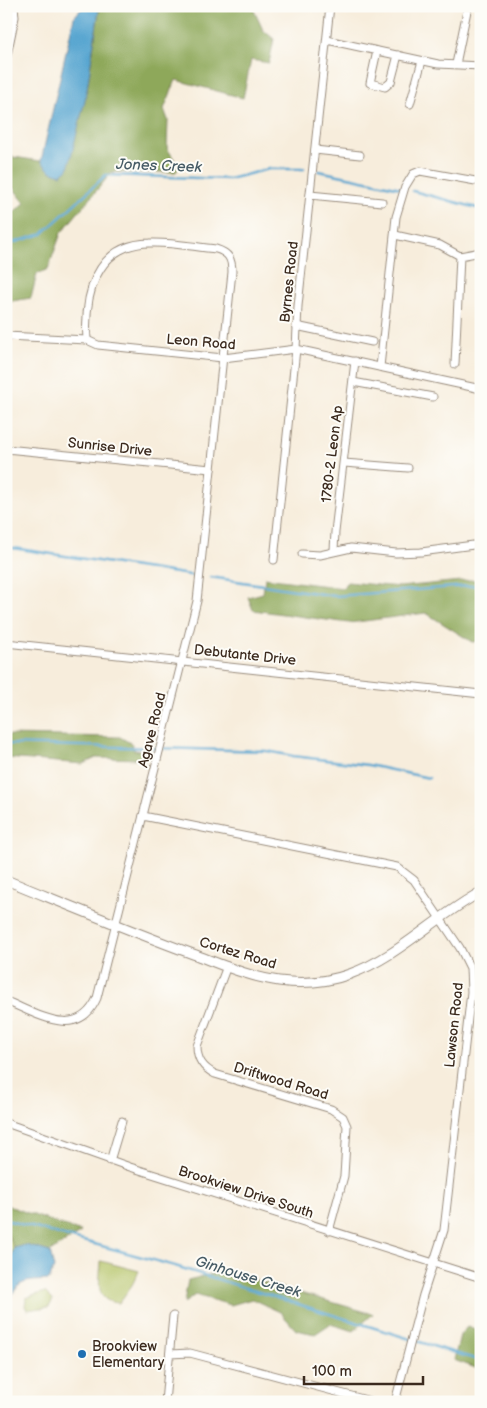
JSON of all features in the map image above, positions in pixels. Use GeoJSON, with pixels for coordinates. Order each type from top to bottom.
{"type":"FeatureCollection","features":[{"type":"Feature","properties":{"kind":"street"},"geometry":{"type":"LineString","coordinates":[[6,60],[15,17],[14,6]]}},
{"type":"Feature","properties":{"kind":"street","name":"Byrnes Road"},"geometry":{"type":"LineString","coordinates":[[274,560],[296,349],[296,326],[330,6]]}},
{"type":"Feature","properties":{"kind":"street"},"geometry":{"type":"LineString","coordinates":[[456,64],[468,6]]}},
{"type":"Feature","properties":{"kind":"street"},"geometry":{"type":"LineString","coordinates":[[327,40],[422,61],[448,65],[481,66]]}},
{"type":"Feature","properties":{"kind":"street"},"geometry":{"type":"LineString","coordinates":[[377,51],[370,83],[377,86],[385,87],[391,82],[398,55]]}},
{"type":"Feature","properties":{"kind":"street"},"geometry":{"type":"LineString","coordinates":[[410,104],[422,61]]}},
{"type":"Feature","properties":{"kind":"street"},"geometry":{"type":"LineString","coordinates":[[315,150],[360,155]]}},
{"type":"Feature","properties":{"kind":"street"},"geometry":{"type":"LineString","coordinates":[[380,367],[396,217],[405,187],[413,174],[420,171],[481,182]]}},
{"type":"Feature","properties":{"kind":"street"},"geometry":{"type":"LineString","coordinates":[[310,195],[382,202]]}},
{"type":"Feature","properties":{"kind":"street"},"geometry":{"type":"LineString","coordinates":[[395,235],[440,245],[460,256],[481,252]]}},
{"type":"Feature","properties":{"kind":"street","name":"Agave Road"},"geometry":{"type":"LineString","coordinates":[[6,1001],[58,1022],[69,1022],[83,1018],[92,1010],[97,998],[197,601],[232,262],[224,251],[148,243],[120,250],[100,270],[89,291],[87,340]]}},
{"type":"Feature","properties":{"kind":"street"},"geometry":{"type":"LineString","coordinates":[[455,364],[460,256]]}},
{"type":"Feature","properties":{"kind":"street"},"geometry":{"type":"LineString","coordinates":[[296,326],[372,342]]}},
{"type":"Feature","properties":{"kind":"street","name":"Leon Road"},"geometry":{"type":"LineString","coordinates":[[6,336],[87,340],[98,345],[223,358],[296,349],[481,388]]}},
{"type":"Feature","properties":{"kind":"street","name":"1780-2 Leon Ap"},"geometry":{"type":"LineString","coordinates":[[334,550],[334,532],[355,361]]}},
{"type":"Feature","properties":{"kind":"street"},"geometry":{"type":"LineString","coordinates":[[353,382],[433,397]]}},
{"type":"Feature","properties":{"kind":"street","name":"Sunrise Drive"},"geometry":{"type":"LineString","coordinates":[[6,449],[211,468]]}},
{"type":"Feature","properties":{"kind":"street"},"geometry":{"type":"LineString","coordinates":[[344,462],[408,468]]}},
{"type":"Feature","properties":{"kind":"street"},"geometry":{"type":"LineString","coordinates":[[302,554],[320,555],[334,550],[351,548],[396,553],[421,552],[481,544]]}},
{"type":"Feature","properties":{"kind":"street","name":"Debutante Drive"},"geometry":{"type":"LineString","coordinates":[[6,643],[481,694]]}},
{"type":"Feature","properties":{"kind":"street","name":"Lawson Road"},"geometry":{"type":"LineString","coordinates":[[143,816],[398,867],[414,880],[466,960],[471,977],[444,1230],[435,1264],[423,1295],[395,1402]]}},
{"type":"Feature","properties":{"kind":"street","name":"Cortez Road"},"geometry":{"type":"LineString","coordinates":[[6,880],[227,966],[278,981],[302,982],[332,980],[352,973],[376,960],[481,892]]}},
{"type":"Feature","properties":{"kind":"street","name":"Driftwood Road"},"geometry":{"type":"LineString","coordinates":[[227,966],[197,1046],[199,1060],[203,1066],[215,1074],[331,1110],[343,1118],[347,1126],[344,1176],[329,1231]]}},
{"type":"Feature","properties":{"kind":"street"},"geometry":{"type":"LineString","coordinates":[[110,1161],[122,1121]]}},
{"type":"Feature","properties":{"kind":"street","name":"Brookview Drive South"},"geometry":{"type":"LineString","coordinates":[[6,1123],[110,1161],[481,1278]]}},
{"type":"Feature","properties":{"kind":"street"},"geometry":{"type":"LineString","coordinates":[[165,1402],[173,1316]]}},
{"type":"Feature","properties":{"kind":"street"},"geometry":{"type":"LineString","coordinates":[[170,1354],[190,1353],[374,1402]]}},
{"type":"Feature","properties":{"kind":"green space"},"geometry":{"type":"Polygon","coordinates":[[[93,6],[252,6],[263,30],[274,39],[269,63],[251,60],[243,98],[176,80],[164,109],[168,120],[167,148],[179,167],[176,172],[112,172],[61,233],[48,269],[37,274],[31,298],[6,302],[6,218],[25,203],[6,179],[6,156],[41,161],[50,171],[86,96],[99,10],[93,6]]]}},
{"type":"Feature","properties":{"kind":"green space"},"geometry":{"type":"Polygon","coordinates":[[[265,578],[343,588],[347,582],[400,587],[481,579],[481,641],[472,642],[426,613],[349,623],[253,610],[248,597],[263,593],[265,578]]]}},
{"type":"Feature","properties":{"kind":"green space"},"geometry":{"type":"Polygon","coordinates":[[[6,735],[120,737],[132,744],[134,750],[149,754],[147,759],[96,758],[83,764],[6,758],[6,735]]]}},
{"type":"Feature","properties":{"kind":"green space"},"geometry":{"type":"Polygon","coordinates":[[[6,1205],[81,1232],[50,1252],[26,1245],[14,1248],[6,1230],[6,1205]]]}},
{"type":"Feature","properties":{"kind":"green space"},"geometry":{"type":"Polygon","coordinates":[[[6,1230],[14,1248],[6,1275],[6,1230]]]}},
{"type":"Feature","properties":{"kind":"green space"},"geometry":{"type":"Polygon","coordinates":[[[101,1261],[139,1271],[119,1303],[111,1302],[102,1295],[99,1283],[101,1261]]]}},
{"type":"Feature","properties":{"kind":"green space"},"geometry":{"type":"Polygon","coordinates":[[[224,1271],[373,1314],[354,1331],[330,1324],[315,1334],[296,1330],[280,1312],[252,1299],[231,1305],[195,1295],[184,1303],[188,1280],[224,1271]]]}},
{"type":"Feature","properties":{"kind":"green space"},"geometry":{"type":"Polygon","coordinates":[[[45,1292],[53,1300],[49,1307],[27,1310],[25,1306],[26,1298],[45,1292]]]}},
{"type":"Feature","properties":{"kind":"green space"},"geometry":{"type":"Polygon","coordinates":[[[467,1327],[481,1330],[481,1370],[454,1360],[460,1335],[467,1327]]]}},
{"type":"Feature","properties":{"kind":"water"},"geometry":{"type":"Polygon","coordinates":[[[84,6],[97,7],[99,10],[86,96],[68,169],[61,175],[50,171],[41,161],[74,17],[84,6]]]}},
{"type":"Feature","properties":{"kind":"water"},"geometry":{"type":"Polygon","coordinates":[[[26,1245],[50,1252],[54,1268],[49,1280],[26,1282],[18,1287],[6,1307],[6,1275],[14,1248],[26,1245]]]}},
{"type":"Feature","properties":{"kind":"waterway","name":"Jones Creek"},"geometry":{"type":"LineString","coordinates":[[6,245],[42,234],[106,175],[229,179],[269,169],[304,169]]}},
{"type":"Feature","properties":{"kind":"waterway","name":"Jones Creek"},"geometry":{"type":"LineString","coordinates":[[319,171],[401,188]]}},
{"type":"Feature","properties":{"kind":"waterway","name":"Jones Creek"},"geometry":{"type":"LineString","coordinates":[[413,191],[481,209]]}},
{"type":"Feature","properties":{"kind":"waterway"},"geometry":{"type":"LineString","coordinates":[[6,547],[196,576]]}},
{"type":"Feature","properties":{"kind":"waterway"},"geometry":{"type":"LineString","coordinates":[[210,577],[335,596],[481,585]]}},
{"type":"Feature","properties":{"kind":"waterway"},"geometry":{"type":"LineString","coordinates":[[6,744],[267,751],[368,765],[429,778]]}},
{"type":"Feature","properties":{"kind":"waterway","name":"Ginhouse Creek"},"geometry":{"type":"LineString","coordinates":[[6,1220],[175,1266],[481,1361]]}},
{"type":"Feature","properties":{"kind":"place","name":"Brookview Elementary"},"geometry":{"type":"Point","coordinates":[82,1354]}}]}
